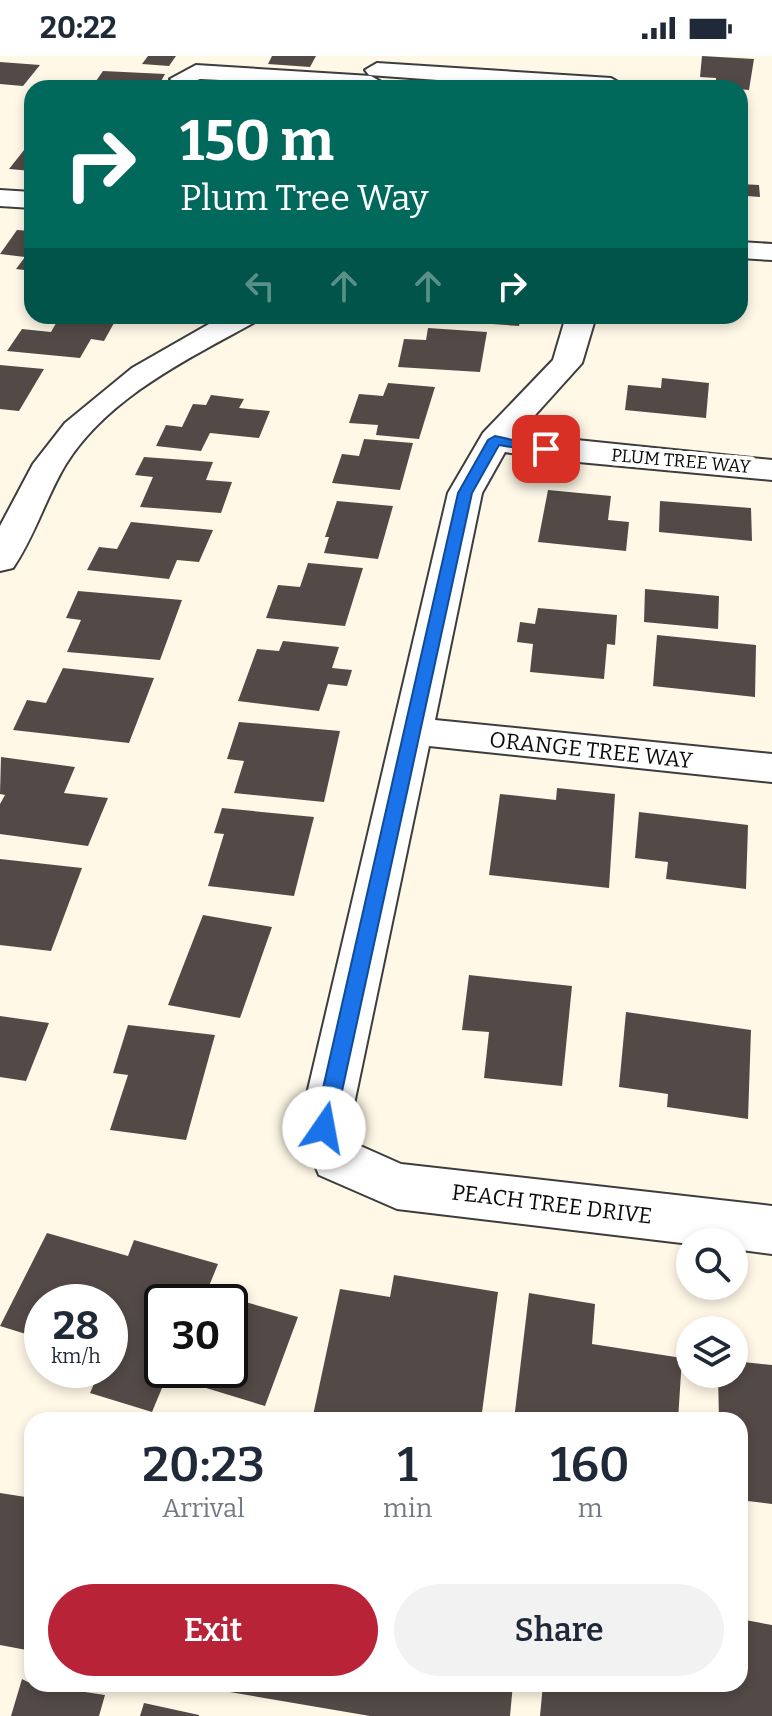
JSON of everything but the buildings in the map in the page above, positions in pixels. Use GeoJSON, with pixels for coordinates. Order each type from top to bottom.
{"type":"FeatureCollection","features":[{"type":"Feature","properties":{"kind":"street"},"geometry":{"type":"LineString","coordinates":[[190,71],[504,80]]}},
{"type":"Feature","properties":{"kind":"street"},"geometry":{"type":"LineString","coordinates":[[0,198],[24,200]]}},
{"type":"Feature","properties":{"kind":"street"},"geometry":{"type":"LineString","coordinates":[[748,250],[772,252]]}},
{"type":"Feature","properties":{"kind":"street"},"geometry":{"type":"LineString","coordinates":[[0,560],[58,452],[94,412],[178,354],[231,324]]}},
{"type":"Feature","properties":{"kind":"street"},"geometry":{"type":"LineString","coordinates":[[411,731],[465,493],[495,440],[567,363],[579,324]]}},
{"type":"Feature","properties":{"kind":"street","name":"PLUM TREE WAY"},"geometry":{"type":"LineString","coordinates":[[495,440],[546,449],[772,470]]}},
{"type":"Feature","properties":{"kind":"street","name":"ORANGE TREE WAY"},"geometry":{"type":"LineString","coordinates":[[411,731],[772,768]]}},
{"type":"Feature","properties":{"kind":"street","name":"PEACH TREE DRIVE"},"geometry":{"type":"LineString","coordinates":[[411,731],[324,1128],[337,1159],[397,1186],[772,1230]]}},
{"type":"Feature","properties":{"kind":"route"},"geometry":{"type":"LineString","coordinates":[[324,1128],[465,493],[495,440],[546,449]]}}]}
